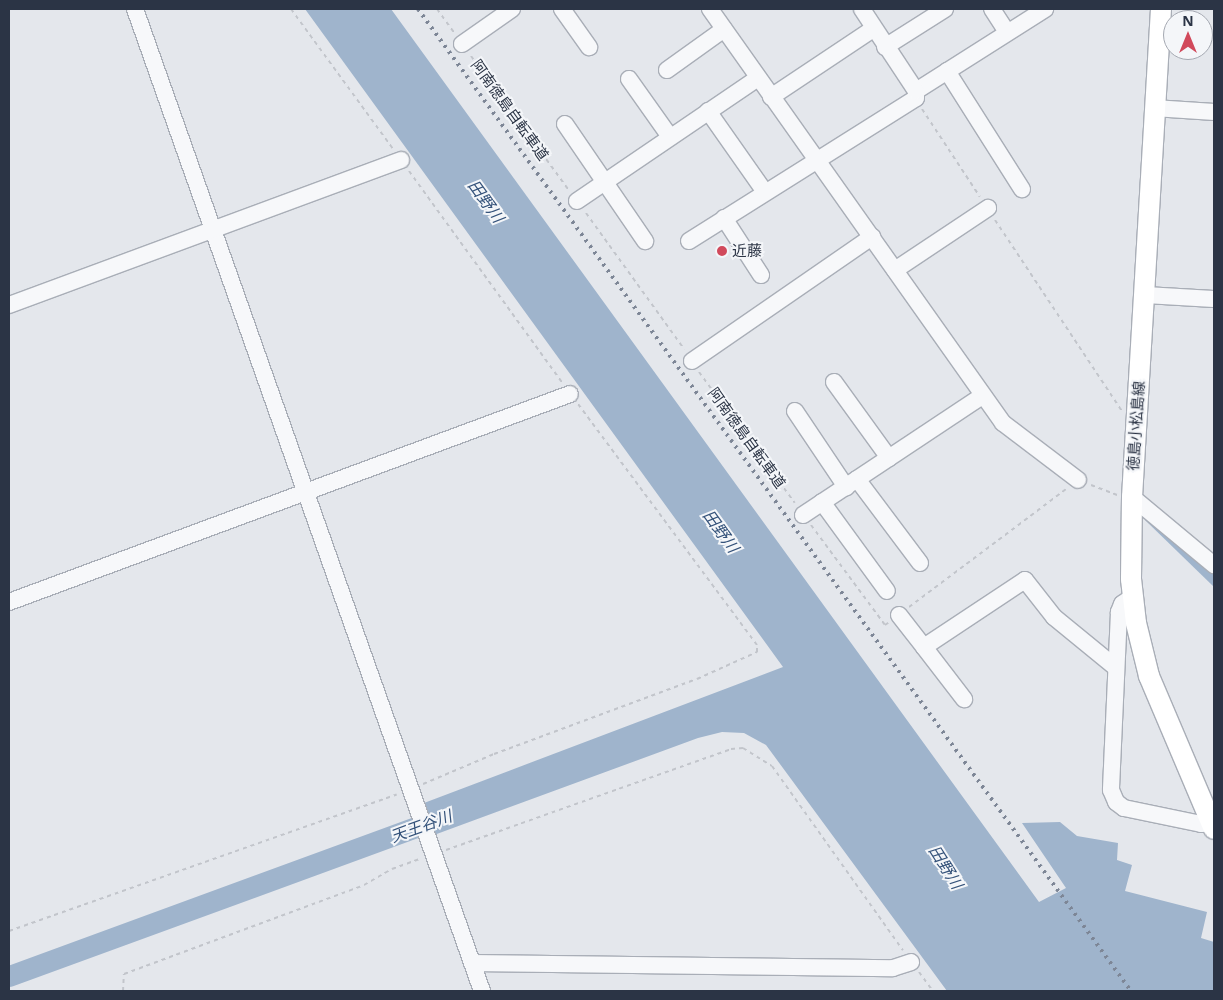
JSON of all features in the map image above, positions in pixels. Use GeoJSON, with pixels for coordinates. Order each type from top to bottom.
{"type":"FeatureCollection","features":[{"type":"Feature","properties":{"kind":"main road","name":"徳島小松島線"},"geometry":{"type":"LineString","coordinates":[[1161,9],[1132,498],[1132,597],[1149,676],[1212,825]]}},
{"type":"Feature","properties":{"kind":"street"},"geometry":{"type":"LineString","coordinates":[[135,9],[431,852],[482,991]]}},
{"type":"Feature","properties":{"kind":"street"},"geometry":{"type":"LineString","coordinates":[[462,44],[512,9]]}},
{"type":"Feature","properties":{"kind":"street"},"geometry":{"type":"LineString","coordinates":[[562,9],[589,47]]}},
{"type":"Feature","properties":{"kind":"street"},"geometry":{"type":"LineString","coordinates":[[862,9],[916,95]]}},
{"type":"Feature","properties":{"kind":"street"},"geometry":{"type":"LineString","coordinates":[[885,47],[944,9]]}},
{"type":"Feature","properties":{"kind":"street"},"geometry":{"type":"LineString","coordinates":[[992,9],[1007,32]]}},
{"type":"Feature","properties":{"kind":"street"},"geometry":{"type":"LineString","coordinates":[[689,241],[916,95],[947,71],[1045,9]]}},
{"type":"Feature","properties":{"kind":"street"},"geometry":{"type":"LineString","coordinates":[[714,10],[724,29],[771,97],[872,237],[982,396],[1003,423],[1078,480]]}},
{"type":"Feature","properties":{"kind":"street"},"geometry":{"type":"LineString","coordinates":[[771,97],[873,28]]}},
{"type":"Feature","properties":{"kind":"street"},"geometry":{"type":"LineString","coordinates":[[667,70],[724,29]]}},
{"type":"Feature","properties":{"kind":"street"},"geometry":{"type":"LineString","coordinates":[[947,71],[1022,189]]}},
{"type":"Feature","properties":{"kind":"street"},"geometry":{"type":"LineString","coordinates":[[577,201],[758,78]]}},
{"type":"Feature","properties":{"kind":"street"},"geometry":{"type":"LineString","coordinates":[[629,79],[670,137]]}},
{"type":"Feature","properties":{"kind":"street"},"geometry":{"type":"LineString","coordinates":[[1154,108],[1214,112]]}},
{"type":"Feature","properties":{"kind":"street"},"geometry":{"type":"LineString","coordinates":[[708,112],[765,192]]}},
{"type":"Feature","properties":{"kind":"street"},"geometry":{"type":"LineString","coordinates":[[565,124],[645,241]]}},
{"type":"Feature","properties":{"kind":"street"},"geometry":{"type":"LineString","coordinates":[[9,305],[401,160]]}},
{"type":"Feature","properties":{"kind":"street"},"geometry":{"type":"LineString","coordinates":[[895,270],[988,208]]}},
{"type":"Feature","properties":{"kind":"street"},"geometry":{"type":"LineString","coordinates":[[724,218],[761,275]]}},
{"type":"Feature","properties":{"kind":"street"},"geometry":{"type":"LineString","coordinates":[[692,361],[872,237]]}},
{"type":"Feature","properties":{"kind":"street"},"geometry":{"type":"LineString","coordinates":[[1145,296],[1214,299]]}},
{"type":"Feature","properties":{"kind":"street"},"geometry":{"type":"LineString","coordinates":[[834,382],[889,458]]}},
{"type":"Feature","properties":{"kind":"street"},"geometry":{"type":"LineString","coordinates":[[9,602],[570,394]]}},
{"type":"Feature","properties":{"kind":"street"},"geometry":{"type":"LineString","coordinates":[[803,515],[982,396]]}},
{"type":"Feature","properties":{"kind":"street"},"geometry":{"type":"LineString","coordinates":[[795,411],[851,483],[920,563]]}},
{"type":"Feature","properties":{"kind":"street"},"geometry":{"type":"LineString","coordinates":[[1132,498],[1214,565]]}},
{"type":"Feature","properties":{"kind":"street"},"geometry":{"type":"LineString","coordinates":[[822,502],[887,591]]}},
{"type":"Feature","properties":{"kind":"street"},"geometry":{"type":"LineString","coordinates":[[924,647],[1025,580],[1054,616],[1114,667]]}},
{"type":"Feature","properties":{"kind":"street"},"geometry":{"type":"LineString","coordinates":[[1132,597],[1122,604],[1119,612],[1114,667],[1109,775],[1116,802],[1124,808],[1212,825]]}},
{"type":"Feature","properties":{"kind":"street"},"geometry":{"type":"LineString","coordinates":[[899,615],[964,699]]}},
{"type":"Feature","properties":{"kind":"street"},"geometry":{"type":"LineString","coordinates":[[472,963],[892,968],[911,962]]}},
{"type":"Feature","properties":{"kind":"path"},"geometry":{"type":"LineString","coordinates":[[9,932],[336,813],[410,792],[494,754],[697,679],[757,652],[757,644],[570,394],[291,9]]}},
{"type":"Feature","properties":{"kind":"path","name":"阿南徳島自転車道"},"geometry":{"type":"LineString","coordinates":[[436,9],[885,625],[1078,480]]}},
{"type":"Feature","properties":{"kind":"path"},"geometry":{"type":"LineString","coordinates":[[916,95],[1120,410],[1137,416]]}},
{"type":"Feature","properties":{"kind":"path"},"geometry":{"type":"LineString","coordinates":[[1078,480],[1132,498]]}},
{"type":"Feature","properties":{"kind":"path"},"geometry":{"type":"LineString","coordinates":[[123,991],[124,974],[364,885],[392,869],[431,852],[731,748],[743,748],[772,766],[933,991]]}},
{"type":"Feature","properties":{"kind":"water","name":"田野川"},"geometry":{"type":"Polygon","coordinates":[[[305,9],[391,9],[1039,902],[1066,888],[1022,823],[1060,822],[1077,836],[1118,843],[1117,860],[1132,865],[1125,891],[1207,912],[1201,938],[1214,942],[1214,991],[947,991],[766,745],[744,733],[722,732],[698,738],[434,835],[424,803],[783,667],[305,9]]]}},
{"type":"Feature","properties":{"kind":"water"},"geometry":{"type":"Polygon","coordinates":[[[1153,514],[1214,560],[1214,587],[1145,520],[1153,514]]]}},
{"type":"Feature","properties":{"kind":"waterway","name":"天王谷川"},"geometry":{"type":"LineString","coordinates":[[9,976],[443,817]]}},
{"type":"Feature","properties":{"kind":"railway"},"geometry":{"type":"LineString","coordinates":[[418,9],[1131,991]]}},
{"type":"Feature","properties":{"kind":"place","name":"近藤"},"geometry":{"type":"Point","coordinates":[722,251]}}]}
